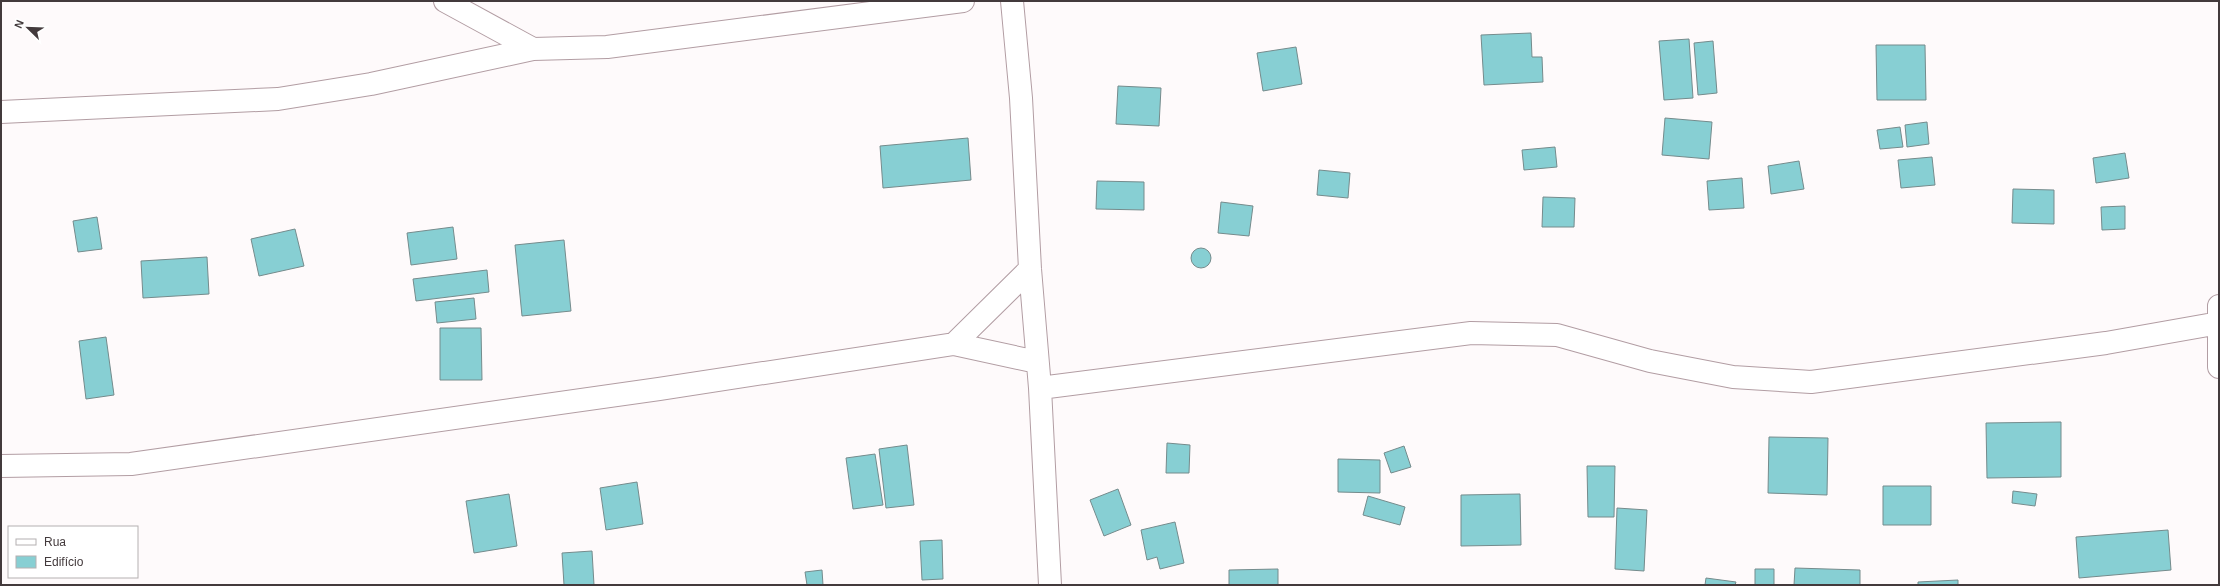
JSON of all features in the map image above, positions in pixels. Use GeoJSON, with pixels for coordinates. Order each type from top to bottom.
{"type":"FeatureCollection","features":[{"type":"Feature","properties":{"kind":"street"},"geometry":{"type":"LineString","coordinates":[[445,1],[533,49]]}},
{"type":"Feature","properties":{"kind":"street"},"geometry":{"type":"LineString","coordinates":[[1,112],[278,98],[371,84],[533,49],[607,47],[963,1]]}},
{"type":"Feature","properties":{"kind":"street"},"geometry":{"type":"LineString","coordinates":[[1012,1],[1021,98],[1030,269],[1040,388],[1050,585]]}},
{"type":"Feature","properties":{"kind":"street"},"geometry":{"type":"LineString","coordinates":[[954,344],[1030,269]]}},
{"type":"Feature","properties":{"kind":"street"},"geometry":{"type":"LineString","coordinates":[[1040,388],[1471,333],[1557,335],[1650,361],[1734,377],[1811,382],[2099,344],[2219,317],[2219,367]]}},
{"type":"Feature","properties":{"kind":"street"},"geometry":{"type":"LineString","coordinates":[[1,466],[131,464],[659,389],[954,344],[1037,362]]}},
{"type":"Feature","properties":{"kind":"building"},"geometry":{"type":"Polygon","coordinates":[[[1531,33],[1532,57],[1542,57],[1543,82],[1484,85],[1481,35],[1531,33]]]}},
{"type":"Feature","properties":{"kind":"building"},"geometry":{"type":"Polygon","coordinates":[[[1689,39],[1693,98],[1664,100],[1659,41],[1689,39]]]}},
{"type":"Feature","properties":{"kind":"building"},"geometry":{"type":"Polygon","coordinates":[[[1713,41],[1717,93],[1698,95],[1694,43],[1713,41]]]}},
{"type":"Feature","properties":{"kind":"building"},"geometry":{"type":"Polygon","coordinates":[[[1876,45],[1925,45],[1926,100],[1877,100],[1876,45]]]}},
{"type":"Feature","properties":{"kind":"building"},"geometry":{"type":"Polygon","coordinates":[[[1296,47],[1302,84],[1263,91],[1257,53],[1296,47]]]}},
{"type":"Feature","properties":{"kind":"building"},"geometry":{"type":"Polygon","coordinates":[[[1118,86],[1161,88],[1159,126],[1116,124],[1118,86]]]}},
{"type":"Feature","properties":{"kind":"building"},"geometry":{"type":"Polygon","coordinates":[[[1665,118],[1712,122],[1709,159],[1662,155],[1665,118]]]}},
{"type":"Feature","properties":{"kind":"building"},"geometry":{"type":"Polygon","coordinates":[[[1927,122],[1929,144],[1907,147],[1905,125],[1927,122]]]}},
{"type":"Feature","properties":{"kind":"building"},"geometry":{"type":"Polygon","coordinates":[[[1900,127],[1903,147],[1880,149],[1877,130],[1900,127]]]}},
{"type":"Feature","properties":{"kind":"building"},"geometry":{"type":"Polygon","coordinates":[[[968,138],[971,180],[883,188],[880,146],[968,138]]]}},
{"type":"Feature","properties":{"kind":"building"},"geometry":{"type":"Polygon","coordinates":[[[1555,147],[1557,167],[1524,170],[1522,150],[1555,147]]]}},
{"type":"Feature","properties":{"kind":"building"},"geometry":{"type":"Polygon","coordinates":[[[2125,153],[2129,178],[2096,183],[2093,158],[2125,153]]]}},
{"type":"Feature","properties":{"kind":"building"},"geometry":{"type":"Polygon","coordinates":[[[1932,157],[1935,185],[1901,188],[1898,160],[1932,157]]]}},
{"type":"Feature","properties":{"kind":"building"},"geometry":{"type":"Polygon","coordinates":[[[1799,161],[1804,189],[1771,194],[1768,166],[1799,161]]]}},
{"type":"Feature","properties":{"kind":"building"},"geometry":{"type":"Polygon","coordinates":[[[1319,170],[1350,173],[1348,198],[1317,195],[1319,170]]]}},
{"type":"Feature","properties":{"kind":"building"},"geometry":{"type":"Polygon","coordinates":[[[1742,178],[1744,208],[1709,210],[1707,181],[1742,178]]]}},
{"type":"Feature","properties":{"kind":"building"},"geometry":{"type":"Polygon","coordinates":[[[1097,181],[1144,182],[1144,210],[1096,209],[1097,181]]]}},
{"type":"Feature","properties":{"kind":"building"},"geometry":{"type":"Polygon","coordinates":[[[2013,189],[2054,190],[2054,224],[2012,223],[2013,189]]]}},
{"type":"Feature","properties":{"kind":"building"},"geometry":{"type":"Polygon","coordinates":[[[1543,197],[1575,198],[1574,227],[1542,227],[1543,197]]]}},
{"type":"Feature","properties":{"kind":"building"},"geometry":{"type":"Polygon","coordinates":[[[1221,202],[1253,206],[1249,236],[1218,233],[1221,202]]]}},
{"type":"Feature","properties":{"kind":"building"},"geometry":{"type":"Polygon","coordinates":[[[2125,206],[2125,229],[2102,230],[2101,207],[2125,206]]]}},
{"type":"Feature","properties":{"kind":"building"},"geometry":{"type":"Polygon","coordinates":[[[97,217],[102,249],[78,252],[73,221],[97,217]]]}},
{"type":"Feature","properties":{"kind":"building"},"geometry":{"type":"Polygon","coordinates":[[[453,227],[457,259],[411,265],[407,233],[453,227]]]}},
{"type":"Feature","properties":{"kind":"building"},"geometry":{"type":"Polygon","coordinates":[[[295,229],[304,266],[259,276],[251,239],[295,229]]]}},
{"type":"Feature","properties":{"kind":"building"},"geometry":{"type":"Polygon","coordinates":[[[564,240],[571,311],[522,316],[515,245],[564,240]]]}},
{"type":"Feature","properties":{"kind":"building"},"geometry":{"type":"Polygon","coordinates":[[[1201,248],[1208,251],[1211,258],[1208,265],[1201,268],[1194,265],[1191,258],[1194,251],[1201,248]]]}},
{"type":"Feature","properties":{"kind":"building"},"geometry":{"type":"Polygon","coordinates":[[[207,257],[209,294],[143,298],[141,261],[207,257]]]}},
{"type":"Feature","properties":{"kind":"building"},"geometry":{"type":"Polygon","coordinates":[[[487,270],[489,292],[416,301],[413,279],[487,270]]]}},
{"type":"Feature","properties":{"kind":"building"},"geometry":{"type":"Polygon","coordinates":[[[474,298],[476,319],[437,323],[435,302],[474,298]]]}},
{"type":"Feature","properties":{"kind":"building"},"geometry":{"type":"Polygon","coordinates":[[[440,328],[481,328],[482,380],[440,380],[440,328]]]}},
{"type":"Feature","properties":{"kind":"building"},"geometry":{"type":"Polygon","coordinates":[[[106,337],[114,395],[86,399],[79,341],[106,337]]]}},
{"type":"Feature","properties":{"kind":"building"},"geometry":{"type":"Polygon","coordinates":[[[2061,422],[2061,477],[1987,478],[1986,423],[2061,422]]]}},
{"type":"Feature","properties":{"kind":"building"},"geometry":{"type":"Polygon","coordinates":[[[1769,437],[1828,438],[1827,495],[1768,493],[1769,437]]]}},
{"type":"Feature","properties":{"kind":"building"},"geometry":{"type":"Polygon","coordinates":[[[1167,443],[1190,445],[1189,473],[1166,473],[1167,443]]]}},
{"type":"Feature","properties":{"kind":"building"},"geometry":{"type":"Polygon","coordinates":[[[907,445],[914,505],[886,508],[879,449],[907,445]]]}},
{"type":"Feature","properties":{"kind":"building"},"geometry":{"type":"Polygon","coordinates":[[[1404,446],[1411,467],[1391,473],[1384,453],[1404,446]]]}},
{"type":"Feature","properties":{"kind":"building"},"geometry":{"type":"Polygon","coordinates":[[[875,454],[883,505],[853,509],[846,458],[875,454]]]}},
{"type":"Feature","properties":{"kind":"building"},"geometry":{"type":"Polygon","coordinates":[[[1338,459],[1380,460],[1380,493],[1338,492],[1338,459]]]}},
{"type":"Feature","properties":{"kind":"building"},"geometry":{"type":"Polygon","coordinates":[[[1587,466],[1615,466],[1614,517],[1588,517],[1587,466]]]}},
{"type":"Feature","properties":{"kind":"building"},"geometry":{"type":"Polygon","coordinates":[[[637,482],[643,524],[606,530],[600,488],[637,482]]]}},
{"type":"Feature","properties":{"kind":"building"},"geometry":{"type":"Polygon","coordinates":[[[1883,486],[1931,486],[1931,525],[1883,525],[1883,486]]]}},
{"type":"Feature","properties":{"kind":"building"},"geometry":{"type":"Polygon","coordinates":[[[1118,489],[1131,525],[1104,536],[1090,500],[1118,489]]]}},
{"type":"Feature","properties":{"kind":"building"},"geometry":{"type":"Polygon","coordinates":[[[2013,491],[2037,494],[2035,506],[2012,503],[2013,491]]]}},
{"type":"Feature","properties":{"kind":"building"},"geometry":{"type":"Polygon","coordinates":[[[509,494],[517,546],[474,553],[466,501],[509,494]]]}},
{"type":"Feature","properties":{"kind":"building"},"geometry":{"type":"Polygon","coordinates":[[[1520,494],[1521,545],[1461,546],[1461,495],[1520,494]]]}},
{"type":"Feature","properties":{"kind":"building"},"geometry":{"type":"Polygon","coordinates":[[[1368,496],[1405,507],[1400,525],[1363,515],[1368,496]]]}},
{"type":"Feature","properties":{"kind":"building"},"geometry":{"type":"Polygon","coordinates":[[[1617,508],[1647,510],[1644,571],[1615,569],[1617,508]]]}},
{"type":"Feature","properties":{"kind":"building"},"geometry":{"type":"Polygon","coordinates":[[[1175,522],[1184,563],[1160,569],[1157,557],[1147,560],[1141,530],[1175,522]]]}},
{"type":"Feature","properties":{"kind":"building"},"geometry":{"type":"Polygon","coordinates":[[[2168,530],[2171,570],[2079,578],[2076,537],[2168,530]]]}},
{"type":"Feature","properties":{"kind":"building"},"geometry":{"type":"Polygon","coordinates":[[[942,540],[943,579],[922,580],[920,541],[942,540]]]}},
{"type":"Feature","properties":{"kind":"building"},"geometry":{"type":"Polygon","coordinates":[[[592,551],[594,585],[564,585],[562,553],[592,551]]]}},
{"type":"Feature","properties":{"kind":"building"},"geometry":{"type":"Polygon","coordinates":[[[1795,568],[1860,570],[1860,585],[1794,585],[1795,568]]]}},
{"type":"Feature","properties":{"kind":"building"},"geometry":{"type":"Polygon","coordinates":[[[1278,569],[1278,585],[1229,585],[1229,570],[1278,569]]]}},
{"type":"Feature","properties":{"kind":"building"},"geometry":{"type":"Polygon","coordinates":[[[1755,569],[1774,569],[1774,585],[1755,585],[1755,569]]]}},
{"type":"Feature","properties":{"kind":"building"},"geometry":{"type":"Polygon","coordinates":[[[822,570],[823,585],[807,585],[805,572],[822,570]]]}},
{"type":"Feature","properties":{"kind":"building"},"geometry":{"type":"Polygon","coordinates":[[[1706,578],[1736,582],[1735,585],[1705,585],[1706,578]]]}},
{"type":"Feature","properties":{"kind":"building"},"geometry":{"type":"Polygon","coordinates":[[[1958,580],[1958,585],[1918,585],[1918,582],[1958,580]]]}}]}
